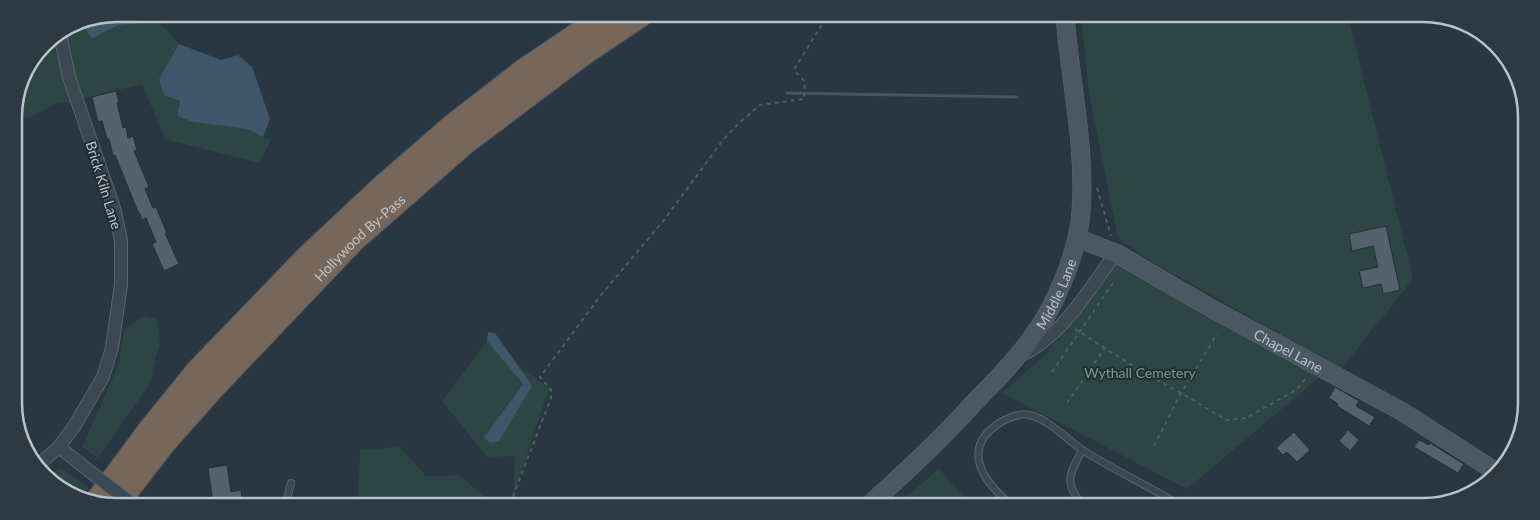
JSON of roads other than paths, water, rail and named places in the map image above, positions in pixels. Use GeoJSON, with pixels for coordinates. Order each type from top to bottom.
{"type":"FeatureCollection","features":[{"type":"Feature","properties":{"kind":"highway","name":"Hollywood By-Pass"},"geometry":{"type":"LineString","coordinates":[[101,496],[151,429],[198,371],[333,233],[454,126],[524,71],[596,23]]}},
{"type":"Feature","properties":{"kind":"highway","name":"Hollywood By-Pass"},"geometry":{"type":"LineString","coordinates":[[121,498],[165,441],[214,386],[353,240],[464,142],[574,60],[629,23]]}},
{"type":"Feature","properties":{"kind":"street","name":"Middle Lane"},"geometry":{"type":"LineString","coordinates":[[877,497],[957,421],[1017,358],[1032,338],[1058,292],[1077,238],[1081,211],[1080,148],[1066,22]]}},
{"type":"Feature","properties":{"kind":"street","name":"Brick Kiln Lane"},"geometry":{"type":"LineString","coordinates":[[43,461],[59,447],[75,425],[102,376],[112,348],[121,284],[121,240],[114,208],[69,77],[62,41]]}},
{"type":"Feature","properties":{"kind":"street","name":"Chapel Lane"},"geometry":{"type":"LineString","coordinates":[[1077,238],[1116,253],[1206,306],[1400,411],[1491,468]]}},
{"type":"Feature","properties":{"kind":"street"},"geometry":{"type":"LineString","coordinates":[[1017,358],[1036,348],[1064,323],[1116,253]]}},
{"type":"Feature","properties":{"kind":"street"},"geometry":{"type":"LineString","coordinates":[[59,447],[124,498]]}},
{"type":"Feature","properties":{"kind":"lane"},"geometry":{"type":"LineString","coordinates":[[1002,497],[995,492],[982,472],[977,452],[984,438],[998,424],[1020,414],[1031,415],[1042,420],[1082,450],[1167,497]]}},
{"type":"Feature","properties":{"kind":"lane"},"geometry":{"type":"LineString","coordinates":[[1076,497],[1072,492],[1069,476],[1082,450]]}},
{"type":"Feature","properties":{"kind":"lane"},"geometry":{"type":"LineString","coordinates":[[287,498],[291,483]]}},
{"type":"Feature","properties":{"kind":"water"},"geometry":{"type":"Polygon","coordinates":[[[140,23],[119,25],[92,39],[85,29],[99,24],[140,23]]]}},
{"type":"Feature","properties":{"kind":"water"},"geometry":{"type":"Polygon","coordinates":[[[179,44],[221,60],[238,55],[252,67],[270,119],[263,137],[247,129],[193,122],[177,116],[180,101],[164,95],[159,79],[179,44]]]}},
{"type":"Feature","properties":{"kind":"water"},"geometry":{"type":"Polygon","coordinates":[[[488,332],[495,333],[532,386],[499,441],[490,443],[484,438],[523,384],[487,341],[488,332]]]}},
{"type":"Feature","properties":{"kind":"waterway"},"geometry":{"type":"LineString","coordinates":[[787,93],[1017,97]]}},
{"type":"Feature","properties":{"kind":"park label","name":"Wythall Cemetery"},"geometry":{"type":"Point","coordinates":[1140,372]}}]}
